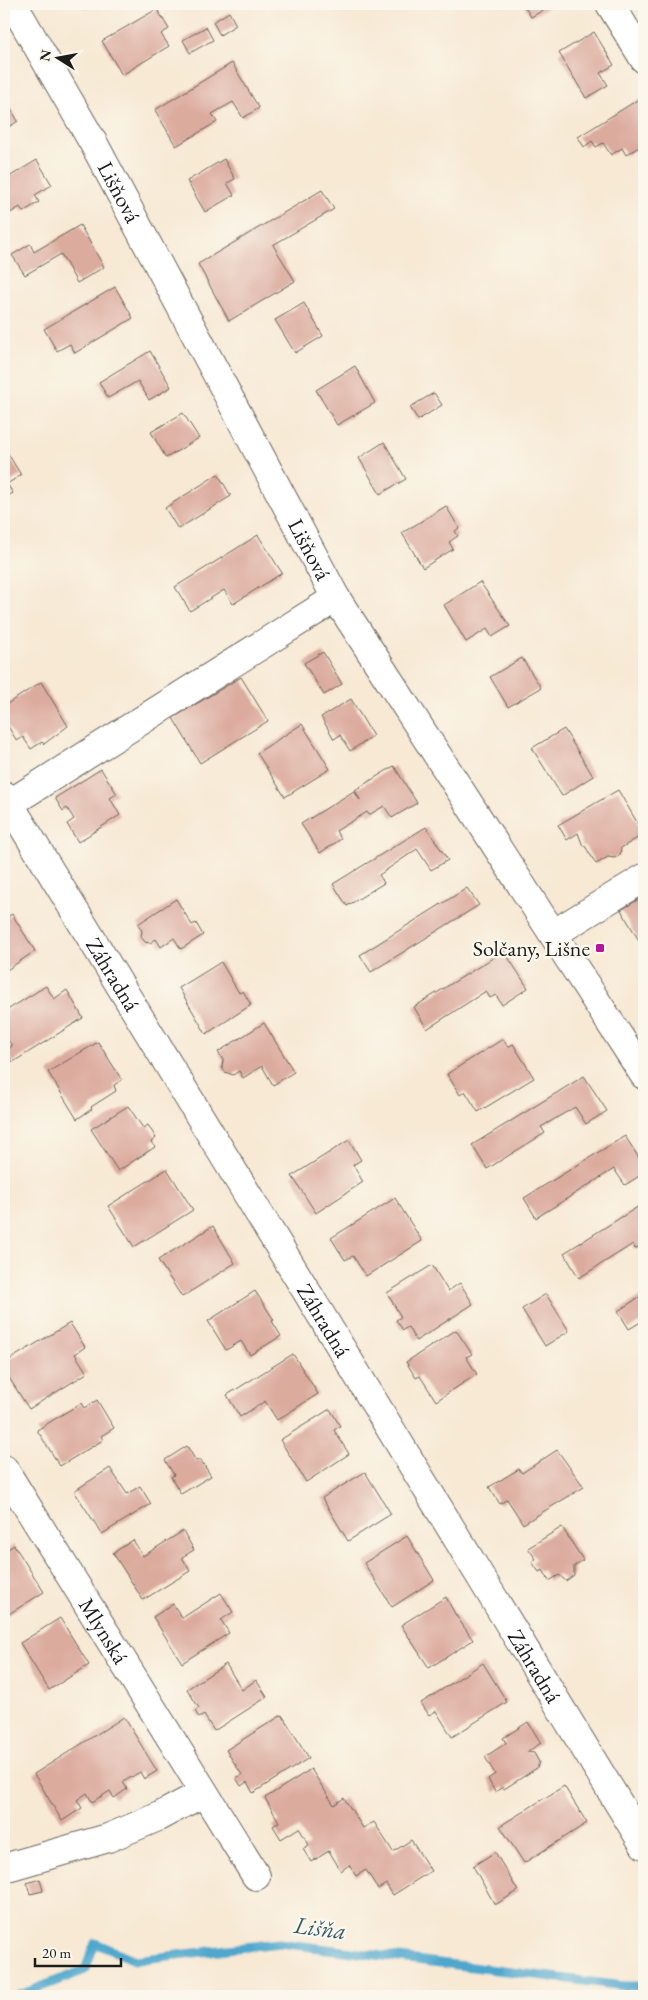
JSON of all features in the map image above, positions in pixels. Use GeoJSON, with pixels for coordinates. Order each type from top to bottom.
{"type":"FeatureCollection","features":[{"type":"Feature","properties":{"kind":"street","name":"Lišňová"},"geometry":{"type":"LineString","coordinates":[[13,4],[94,144],[336,598],[644,1075]]}},
{"type":"Feature","properties":{"kind":"street"},"geometry":{"type":"LineString","coordinates":[[610,4],[644,59]]}},
{"type":"Feature","properties":{"kind":"street"},"geometry":{"type":"LineString","coordinates":[[6,802],[336,598]]}},
{"type":"Feature","properties":{"kind":"street","name":"Záhradná"},"geometry":{"type":"LineString","coordinates":[[6,802],[644,1845]]}},
{"type":"Feature","properties":{"kind":"street"},"geometry":{"type":"LineString","coordinates":[[553,934],[644,878]]}},
{"type":"Feature","properties":{"kind":"street","name":"Mlynská"},"geometry":{"type":"LineString","coordinates":[[4,1469],[256,1876]]}},
{"type":"Feature","properties":{"kind":"street"},"geometry":{"type":"LineString","coordinates":[[4,1868],[108,1838],[158,1817],[203,1793]]}},
{"type":"Feature","properties":{"kind":"building"},"geometry":{"type":"Polygon","coordinates":[[[82,4],[94,4],[86,9],[82,4]]]}},
{"type":"Feature","properties":{"kind":"building"},"geometry":{"type":"Polygon","coordinates":[[[523,4],[554,4],[531,17],[523,4]]]}},
{"type":"Feature","properties":{"kind":"building"},"geometry":{"type":"Polygon","coordinates":[[[157,9],[169,29],[161,34],[169,46],[122,75],[102,41],[157,9]]]}},
{"type":"Feature","properties":{"kind":"building"},"geometry":{"type":"Polygon","coordinates":[[[229,12],[236,25],[220,35],[213,22],[229,12]]]}},
{"type":"Feature","properties":{"kind":"building"},"geometry":{"type":"Polygon","coordinates":[[[206,27],[213,40],[190,53],[183,40],[206,27]]]}},
{"type":"Feature","properties":{"kind":"building"},"geometry":{"type":"Polygon","coordinates":[[[594,32],[614,65],[600,73],[608,85],[586,98],[559,53],[594,32]]]}},
{"type":"Feature","properties":{"kind":"building"},"geometry":{"type":"Polygon","coordinates":[[[232,63],[259,108],[243,118],[233,102],[212,114],[217,122],[176,146],[155,110],[232,63]]]}},
{"type":"Feature","properties":{"kind":"building"},"geometry":{"type":"Polygon","coordinates":[[[4,97],[18,121],[4,130],[4,97]]]}},
{"type":"Feature","properties":{"kind":"building"},"geometry":{"type":"Polygon","coordinates":[[[639,99],[644,107],[644,144],[626,155],[622,148],[611,155],[603,143],[596,147],[592,141],[584,147],[578,137],[639,99]]]}},
{"type":"Feature","properties":{"kind":"building"},"geometry":{"type":"Polygon","coordinates":[[[224,159],[235,179],[227,183],[234,195],[205,212],[187,181],[224,159]]]}},
{"type":"Feature","properties":{"kind":"building"},"geometry":{"type":"Polygon","coordinates":[[[37,160],[52,185],[35,195],[39,202],[23,212],[20,207],[4,217],[4,180],[37,160]]]}},
{"type":"Feature","properties":{"kind":"building"},"geometry":{"type":"Polygon","coordinates":[[[322,190],[334,209],[273,245],[295,281],[229,321],[198,264],[322,190]]]}},
{"type":"Feature","properties":{"kind":"building"},"geometry":{"type":"Polygon","coordinates":[[[80,225],[104,267],[77,283],[61,254],[25,275],[12,255],[30,244],[34,252],[80,225]]]}},
{"type":"Feature","properties":{"kind":"building"},"geometry":{"type":"Polygon","coordinates":[[[115,287],[133,318],[75,353],[70,344],[57,351],[44,329],[115,287]]]}},
{"type":"Feature","properties":{"kind":"building"},"geometry":{"type":"Polygon","coordinates":[[[304,303],[323,336],[295,353],[275,320],[304,303]]]}},
{"type":"Feature","properties":{"kind":"building"},"geometry":{"type":"Polygon","coordinates":[[[150,351],[171,387],[149,400],[138,381],[108,398],[99,382],[150,351]]]}},
{"type":"Feature","properties":{"kind":"building"},"geometry":{"type":"Polygon","coordinates":[[[355,366],[375,403],[337,425],[316,390],[355,366]]]}},
{"type":"Feature","properties":{"kind":"building"},"geometry":{"type":"Polygon","coordinates":[[[434,393],[442,405],[418,420],[410,407],[434,393]]]}},
{"type":"Feature","properties":{"kind":"building"},"geometry":{"type":"Polygon","coordinates":[[[183,413],[199,438],[166,458],[151,432],[183,413]]]}},
{"type":"Feature","properties":{"kind":"building"},"geometry":{"type":"Polygon","coordinates":[[[384,442],[406,479],[380,494],[359,458],[384,442]]]}},
{"type":"Feature","properties":{"kind":"building"},"geometry":{"type":"Polygon","coordinates":[[[4,447],[21,475],[7,484],[13,493],[4,498],[4,447]]]}},
{"type":"Feature","properties":{"kind":"building"},"geometry":{"type":"Polygon","coordinates":[[[218,474],[231,496],[178,529],[165,508],[218,474]]]}},
{"type":"Feature","properties":{"kind":"building"},"geometry":{"type":"Polygon","coordinates":[[[446,506],[459,528],[455,531],[458,536],[449,542],[453,549],[423,568],[402,533],[446,506]]]}},
{"type":"Feature","properties":{"kind":"building"},"geometry":{"type":"Polygon","coordinates":[[[258,535],[282,573],[233,604],[224,590],[190,611],[175,587],[258,535]]]}},
{"type":"Feature","properties":{"kind":"building"},"geometry":{"type":"Polygon","coordinates":[[[480,582],[510,626],[492,637],[487,629],[466,642],[444,605],[480,582]]]}},
{"type":"Feature","properties":{"kind":"building"},"geometry":{"type":"Polygon","coordinates":[[[323,652],[342,684],[324,695],[304,663],[323,652]]]}},
{"type":"Feature","properties":{"kind":"building"},"geometry":{"type":"Polygon","coordinates":[[[522,658],[541,688],[508,707],[490,677],[522,658]]]}},
{"type":"Feature","properties":{"kind":"building"},"geometry":{"type":"Polygon","coordinates":[[[241,677],[268,721],[200,763],[173,718],[241,677]]]}},
{"type":"Feature","properties":{"kind":"building"},"geometry":{"type":"Polygon","coordinates":[[[41,682],[68,726],[44,744],[42,742],[31,749],[23,737],[17,741],[4,720],[4,706],[41,682]]]}},
{"type":"Feature","properties":{"kind":"building"},"geometry":{"type":"Polygon","coordinates":[[[351,699],[373,736],[350,751],[340,735],[334,739],[321,717],[351,699]]]}},
{"type":"Feature","properties":{"kind":"building"},"geometry":{"type":"Polygon","coordinates":[[[302,724],[330,769],[285,797],[257,753],[302,724]]]}},
{"type":"Feature","properties":{"kind":"building"},"geometry":{"type":"Polygon","coordinates":[[[564,729],[593,776],[562,796],[532,748],[564,729]]]}},
{"type":"Feature","properties":{"kind":"building"},"geometry":{"type":"Polygon","coordinates":[[[394,766],[417,803],[392,818],[384,806],[369,815],[367,812],[336,831],[341,839],[320,853],[301,824],[354,791],[360,800],[355,790],[394,766]]]}},
{"type":"Feature","properties":{"kind":"building"},"geometry":{"type":"Polygon","coordinates":[[[101,769],[117,794],[110,798],[120,815],[78,842],[67,824],[74,819],[67,808],[63,811],[55,798],[101,769]]]}},
{"type":"Feature","properties":{"kind":"building"},"geometry":{"type":"Polygon","coordinates":[[[618,790],[644,834],[621,848],[620,855],[614,858],[608,857],[596,864],[585,846],[583,846],[578,833],[567,840],[558,825],[618,790]]]}},
{"type":"Feature","properties":{"kind":"building"},"geometry":{"type":"Polygon","coordinates":[[[426,827],[448,860],[431,870],[417,849],[379,875],[384,883],[347,906],[333,884],[426,827]]]}},
{"type":"Feature","properties":{"kind":"building"},"geometry":{"type":"Polygon","coordinates":[[[467,888],[479,905],[371,972],[360,955],[467,888]]]}},
{"type":"Feature","properties":{"kind":"building"},"geometry":{"type":"Polygon","coordinates":[[[644,896],[644,949],[621,910],[644,896]]]}},
{"type":"Feature","properties":{"kind":"building"},"geometry":{"type":"Polygon","coordinates":[[[176,899],[192,925],[196,923],[203,935],[181,949],[174,938],[161,947],[156,939],[150,943],[145,942],[141,937],[142,931],[138,924],[176,899]]]}},
{"type":"Feature","properties":{"kind":"building"},"geometry":{"type":"Polygon","coordinates":[[[12,914],[35,951],[4,972],[4,919],[12,914]]]}},
{"type":"Feature","properties":{"kind":"building"},"geometry":{"type":"Polygon","coordinates":[[[504,951],[528,988],[502,1005],[496,995],[490,998],[486,991],[427,1029],[414,1007],[504,951]]]}},
{"type":"Feature","properties":{"kind":"building"},"geometry":{"type":"Polygon","coordinates":[[[221,962],[239,993],[243,991],[251,1005],[206,1034],[179,988],[221,962]]]}},
{"type":"Feature","properties":{"kind":"building"},"geometry":{"type":"Polygon","coordinates":[[[46,986],[54,999],[67,990],[83,1018],[13,1062],[6,1050],[12,1046],[4,1033],[4,1012],[46,986]]]}},
{"type":"Feature","properties":{"kind":"building"},"geometry":{"type":"Polygon","coordinates":[[[264,1023],[294,1072],[273,1085],[262,1066],[243,1078],[239,1071],[233,1075],[225,1072],[222,1067],[223,1060],[218,1052],[264,1023]]]}},
{"type":"Feature","properties":{"kind":"building"},"geometry":{"type":"Polygon","coordinates":[[[503,1039],[508,1047],[513,1044],[534,1078],[478,1112],[465,1091],[460,1095],[447,1074],[503,1039]]]}},
{"type":"Feature","properties":{"kind":"building"},"geometry":{"type":"Polygon","coordinates":[[[98,1042],[122,1080],[114,1085],[116,1091],[91,1107],[92,1109],[77,1119],[48,1072],[98,1042]]]}},
{"type":"Feature","properties":{"kind":"building"},"geometry":{"type":"Polygon","coordinates":[[[584,1076],[607,1111],[586,1124],[575,1107],[541,1127],[545,1133],[487,1169],[472,1145],[584,1076]]]}},
{"type":"Feature","properties":{"kind":"building"},"geometry":{"type":"Polygon","coordinates":[[[128,1106],[143,1128],[148,1125],[156,1138],[151,1142],[155,1147],[118,1171],[91,1129],[128,1106]]]}},
{"type":"Feature","properties":{"kind":"building"},"geometry":{"type":"Polygon","coordinates":[[[625,1136],[644,1166],[644,1173],[625,1185],[614,1169],[536,1218],[524,1198],[625,1136]]]}},
{"type":"Feature","properties":{"kind":"building"},"geometry":{"type":"Polygon","coordinates":[[[349,1140],[361,1160],[353,1165],[363,1182],[316,1213],[292,1176],[349,1140]]]}},
{"type":"Feature","properties":{"kind":"building"},"geometry":{"type":"Polygon","coordinates":[[[167,1169],[193,1210],[134,1247],[108,1206],[167,1169]]]}},
{"type":"Feature","properties":{"kind":"building"},"geometry":{"type":"Polygon","coordinates":[[[395,1198],[422,1241],[366,1276],[353,1256],[345,1260],[331,1238],[395,1198]]]}},
{"type":"Feature","properties":{"kind":"building"},"geometry":{"type":"Polygon","coordinates":[[[644,1203],[644,1244],[635,1249],[633,1244],[579,1278],[564,1253],[644,1203]]]}},
{"type":"Feature","properties":{"kind":"building"},"geometry":{"type":"Polygon","coordinates":[[[213,1226],[235,1263],[182,1297],[158,1260],[213,1226]]]}},
{"type":"Feature","properties":{"kind":"building"},"geometry":{"type":"Polygon","coordinates":[[[432,1265],[448,1291],[460,1283],[473,1304],[416,1341],[408,1327],[403,1330],[396,1320],[401,1317],[387,1293],[432,1265]]]}},
{"type":"Feature","properties":{"kind":"building"},"geometry":{"type":"Polygon","coordinates":[[[255,1291],[274,1320],[272,1321],[281,1336],[250,1355],[241,1341],[226,1350],[208,1321],[255,1291]]]}},
{"type":"Feature","properties":{"kind":"building"},"geometry":{"type":"Polygon","coordinates":[[[546,1294],[569,1331],[545,1346],[522,1309],[546,1294]]]}},
{"type":"Feature","properties":{"kind":"building"},"geometry":{"type":"Polygon","coordinates":[[[644,1294],[644,1320],[629,1329],[618,1311],[644,1294]]]}},
{"type":"Feature","properties":{"kind":"building"},"geometry":{"type":"Polygon","coordinates":[[[70,1323],[85,1347],[75,1354],[87,1373],[29,1409],[4,1370],[4,1363],[70,1323]]]}},
{"type":"Feature","properties":{"kind":"building"},"geometry":{"type":"Polygon","coordinates":[[[456,1330],[472,1354],[466,1357],[477,1374],[436,1401],[420,1376],[416,1378],[406,1362],[456,1330]]]}},
{"type":"Feature","properties":{"kind":"building"},"geometry":{"type":"Polygon","coordinates":[[[293,1354],[318,1394],[277,1420],[265,1401],[240,1417],[227,1395],[293,1354]]]}},
{"type":"Feature","properties":{"kind":"building"},"geometry":{"type":"Polygon","coordinates":[[[97,1400],[114,1428],[101,1436],[103,1440],[60,1466],[37,1430],[81,1403],[84,1408],[97,1400]]]}},
{"type":"Feature","properties":{"kind":"building"},"geometry":{"type":"Polygon","coordinates":[[[330,1409],[340,1426],[334,1430],[349,1454],[306,1482],[280,1440],[330,1409]]]}},
{"type":"Feature","properties":{"kind":"building"},"geometry":{"type":"Polygon","coordinates":[[[187,1446],[196,1461],[200,1459],[211,1476],[181,1494],[171,1477],[174,1475],[165,1460],[187,1446]]]}},
{"type":"Feature","properties":{"kind":"building"},"geometry":{"type":"Polygon","coordinates":[[[557,1450],[584,1487],[523,1524],[507,1499],[500,1504],[489,1487],[519,1469],[522,1473],[557,1450]]]}},
{"type":"Feature","properties":{"kind":"building"},"geometry":{"type":"Polygon","coordinates":[[[110,1468],[127,1494],[140,1486],[151,1504],[102,1534],[74,1491],[110,1468]]]}},
{"type":"Feature","properties":{"kind":"building"},"geometry":{"type":"Polygon","coordinates":[[[365,1472],[391,1514],[348,1541],[322,1498],[365,1472]]]}},
{"type":"Feature","properties":{"kind":"building"},"geometry":{"type":"Polygon","coordinates":[[[562,1527],[583,1560],[574,1566],[574,1575],[566,1581],[559,1575],[549,1581],[543,1570],[539,1572],[532,1562],[536,1559],[528,1548],[562,1527]]]}},
{"type":"Feature","properties":{"kind":"building"},"geometry":{"type":"Polygon","coordinates":[[[183,1531],[194,1550],[182,1557],[190,1571],[143,1600],[113,1553],[133,1540],[143,1556],[183,1531]]]}},
{"type":"Feature","properties":{"kind":"building"},"geometry":{"type":"Polygon","coordinates":[[[407,1536],[434,1580],[392,1607],[364,1563],[407,1536]]]}},
{"type":"Feature","properties":{"kind":"building"},"geometry":{"type":"Polygon","coordinates":[[[14,1545],[44,1592],[4,1617],[4,1552],[14,1545]]]}},
{"type":"Feature","properties":{"kind":"building"},"geometry":{"type":"Polygon","coordinates":[[[221,1593],[233,1612],[221,1620],[229,1633],[182,1663],[153,1617],[173,1604],[182,1618],[221,1593]]]}},
{"type":"Feature","properties":{"kind":"building"},"geometry":{"type":"Polygon","coordinates":[[[446,1597],[473,1640],[429,1668],[401,1625],[446,1597]]]}},
{"type":"Feature","properties":{"kind":"building"},"geometry":{"type":"Polygon","coordinates":[[[60,1618],[89,1665],[49,1690],[20,1643],[60,1618]]]}},
{"type":"Feature","properties":{"kind":"building"},"geometry":{"type":"Polygon","coordinates":[[[483,1663],[507,1702],[452,1737],[436,1711],[429,1715],[421,1703],[483,1663]]]}},
{"type":"Feature","properties":{"kind":"building"},"geometry":{"type":"Polygon","coordinates":[[[226,1664],[242,1690],[256,1680],[267,1697],[214,1731],[204,1715],[199,1718],[195,1711],[199,1708],[187,1689],[226,1664]]]}},
{"type":"Feature","properties":{"kind":"building"},"geometry":{"type":"Polygon","coordinates":[[[282,1715],[309,1758],[253,1793],[247,1782],[241,1786],[236,1778],[242,1775],[226,1750],[282,1715]]]}},
{"type":"Feature","properties":{"kind":"building"},"geometry":{"type":"Polygon","coordinates":[[[124,1717],[157,1771],[144,1779],[140,1772],[123,1782],[127,1789],[114,1798],[110,1791],[92,1802],[87,1793],[77,1800],[82,1808],[62,1821],[34,1774],[124,1717]]]}},
{"type":"Feature","properties":{"kind":"building"},"geometry":{"type":"Polygon","coordinates":[[[528,1722],[541,1743],[527,1752],[534,1753],[539,1762],[537,1768],[504,1789],[503,1787],[495,1792],[488,1779],[495,1774],[485,1757],[506,1743],[503,1738],[528,1722]]]}},
{"type":"Feature","properties":{"kind":"building"},"geometry":{"type":"Polygon","coordinates":[[[311,1769],[334,1805],[344,1798],[363,1828],[374,1822],[393,1852],[411,1840],[431,1871],[393,1895],[386,1884],[378,1889],[366,1870],[356,1876],[349,1865],[341,1871],[329,1851],[311,1862],[303,1849],[309,1845],[299,1828],[281,1839],[273,1826],[279,1822],[265,1798],[311,1769]]]}},
{"type":"Feature","properties":{"kind":"building"},"geometry":{"type":"Polygon","coordinates":[[[564,1786],[587,1823],[524,1863],[500,1826],[564,1786]]]}},
{"type":"Feature","properties":{"kind":"building"},"geometry":{"type":"Polygon","coordinates":[[[495,1852],[518,1891],[495,1905],[473,1866],[495,1852]]]}},
{"type":"Feature","properties":{"kind":"building"},"geometry":{"type":"Polygon","coordinates":[[[40,1879],[43,1891],[30,1894],[27,1883],[40,1879]]]}},
{"type":"Feature","properties":{"kind":"waterway","name":"Lišňa"},"geometry":{"type":"LineString","coordinates":[[17,1996],[85,1970],[95,1943],[135,1960],[279,1943],[624,1986],[644,1986]]}},
{"type":"Feature","properties":{"kind":"place","name":"Solčany, Lišne"},"geometry":{"type":"Point","coordinates":[600,948]}}]}
